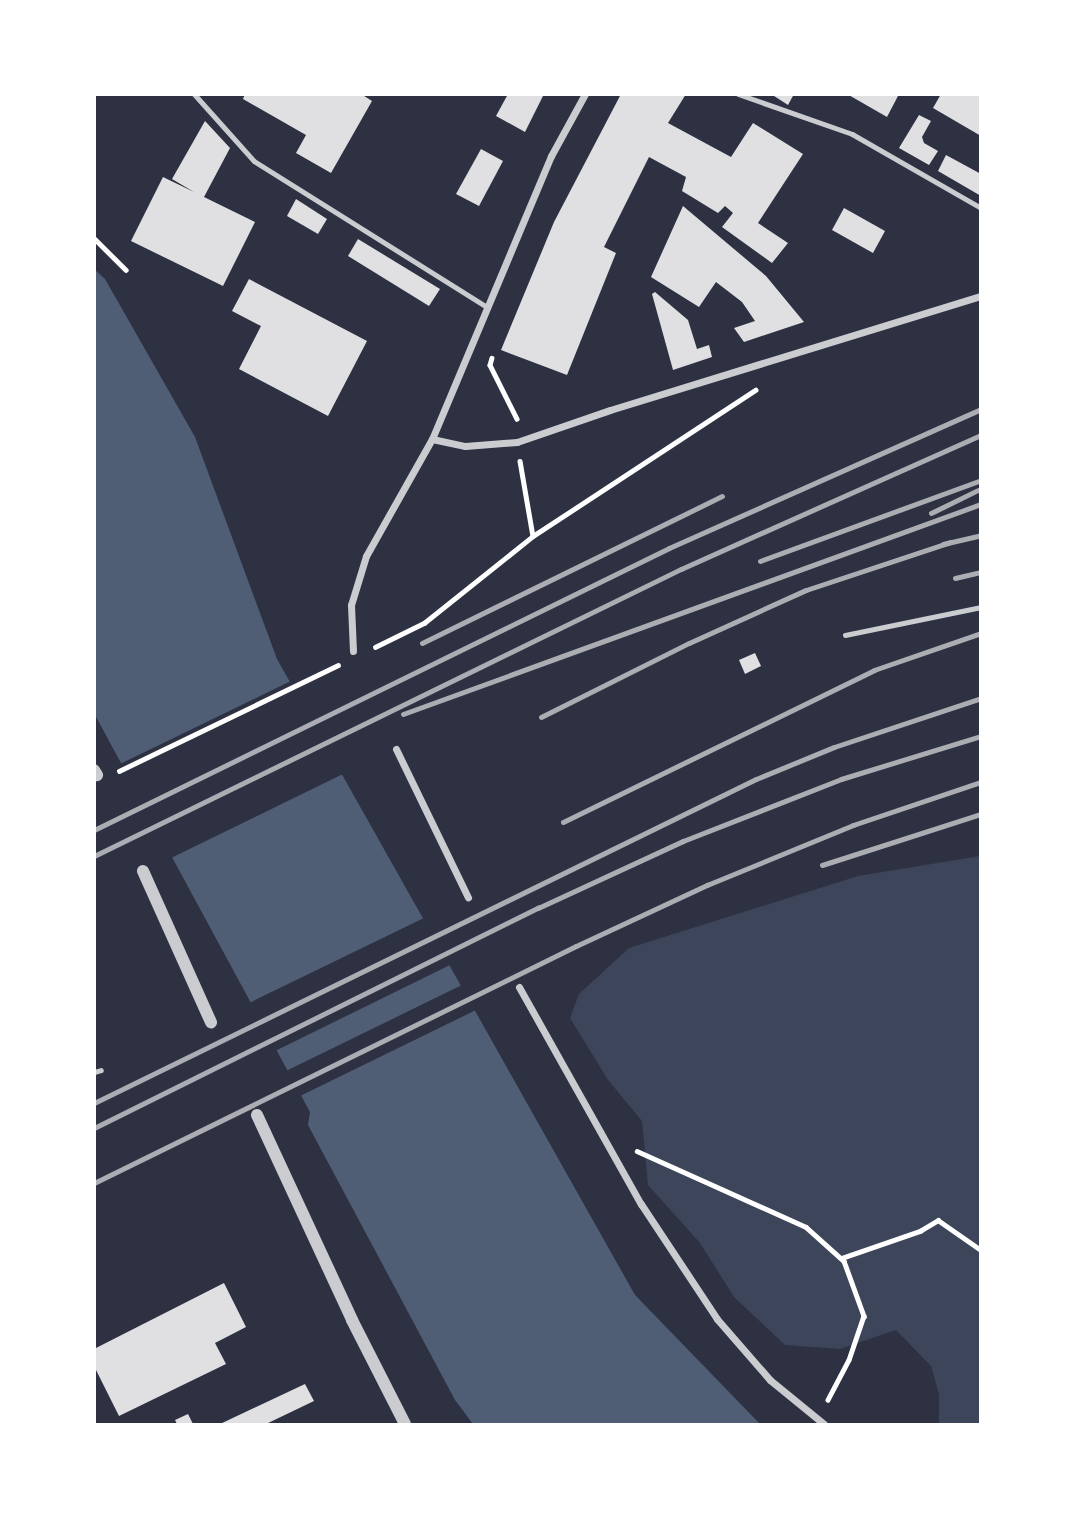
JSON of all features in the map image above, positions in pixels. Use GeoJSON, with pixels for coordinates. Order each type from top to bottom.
{"type":"FeatureCollection","features":[{"type":"Feature","properties":{"kind":"street"},"geometry":{"type":"LineString","coordinates":[[352,655],[351,605],[359,574],[432,439],[551,156],[585,94]]}},
{"type":"Feature","properties":{"kind":"street"},"geometry":{"type":"LineString","coordinates":[[432,439],[465,446],[517,442],[610,410],[981,296]]}},
{"type":"Feature","properties":{"kind":"street"},"geometry":{"type":"LineString","coordinates":[[396,748],[468,897]]}},
{"type":"Feature","properties":{"kind":"street"},"geometry":{"type":"LineString","coordinates":[[143,871],[211,1022]]}},
{"type":"Feature","properties":{"kind":"street"},"geometry":{"type":"LineString","coordinates":[[519,987],[641,1204],[717,1319],[770,1380],[821,1422]]}},
{"type":"Feature","properties":{"kind":"street"},"geometry":{"type":"LineString","coordinates":[[257,1115],[405,1424]]}},
{"type":"Feature","properties":{"kind":"lane"},"geometry":{"type":"LineString","coordinates":[[194,94],[254,161],[488,308]]}},
{"type":"Feature","properties":{"kind":"lane"},"geometry":{"type":"LineString","coordinates":[[738,94],[852,134],[981,208]]}},
{"type":"Feature","properties":{"kind":"lane"},"geometry":{"type":"LineString","coordinates":[[845,635],[981,607]]}},
{"type":"Feature","properties":{"kind":"path"},"geometry":{"type":"LineString","coordinates":[[94,238],[126,270]]}},
{"type":"Feature","properties":{"kind":"path"},"geometry":{"type":"LineString","coordinates":[[494,353],[490,365],[521,426]]}},
{"type":"Feature","properties":{"kind":"path"},"geometry":{"type":"LineString","coordinates":[[363,653],[424,623],[533,536],[764,383]]}},
{"type":"Feature","properties":{"kind":"path"},"geometry":{"type":"LineString","coordinates":[[517,442],[533,536]]}},
{"type":"Feature","properties":{"kind":"path"},"geometry":{"type":"LineString","coordinates":[[99,774],[352,655]]}},
{"type":"Feature","properties":{"kind":"path"},"geometry":{"type":"LineString","coordinates":[[603,1136],[806,1227],[841,1258],[858,1291],[864,1316],[849,1360],[821,1422]]}},
{"type":"Feature","properties":{"kind":"path"},"geometry":{"type":"LineString","coordinates":[[841,1258],[920,1230],[938,1220],[981,1250]]}},
{"type":"Feature","properties":{"kind":"shaded area"},"geometry":{"type":"Polygon","coordinates":[[[94,269],[105,279],[195,437],[277,659],[635,1295],[760,1424],[473,1424],[455,1400],[308,1125],[310,1112],[95,715],[94,269]]]}},
{"type":"Feature","properties":{"kind":"shaded area"},"geometry":{"type":"Polygon","coordinates":[[[980,856],[980,1424],[939,1424],[939,1394],[931,1366],[896,1330],[840,1349],[785,1345],[734,1297],[700,1243],[648,1185],[642,1121],[608,1080],[570,1018],[579,994],[629,948],[858,876],[980,856]]]}},
{"type":"Feature","properties":{"kind":"pier"},"geometry":{"type":"Polygon","coordinates":[[[293,680],[345,773],[169,859],[118,765],[293,680]]]}},
{"type":"Feature","properties":{"kind":"pier"},"geometry":{"type":"Polygon","coordinates":[[[426,917],[452,964],[273,1052],[247,1004],[426,917]]]}},
{"type":"Feature","properties":{"kind":"pier"},"geometry":{"type":"Polygon","coordinates":[[[464,984],[478,1009],[298,1097],[284,1072],[464,984]]]}},
{"type":"Feature","properties":{"kind":"building"},"geometry":{"type":"Polygon","coordinates":[[[245,94],[361,94],[372,101],[331,173],[296,153],[306,135],[243,99],[245,94]]]}},
{"type":"Feature","properties":{"kind":"building"},"geometry":{"type":"Polygon","coordinates":[[[508,94],[544,94],[525,132],[496,116],[508,94]]]}},
{"type":"Feature","properties":{"kind":"building"},"geometry":{"type":"Polygon","coordinates":[[[621,94],[686,94],[668,123],[731,157],[753,123],[803,154],[758,223],[788,243],[772,263],[722,227],[733,213],[725,206],[718,213],[682,191],[686,177],[649,157],[604,247],[616,253],[567,375],[501,350],[554,222],[621,94]]]}},
{"type":"Feature","properties":{"kind":"building"},"geometry":{"type":"Polygon","coordinates":[[[771,94],[794,94],[788,105],[771,94]]]}},
{"type":"Feature","properties":{"kind":"building"},"geometry":{"type":"Polygon","coordinates":[[[847,94],[899,94],[887,117],[847,94]]]}},
{"type":"Feature","properties":{"kind":"building"},"geometry":{"type":"Polygon","coordinates":[[[941,94],[981,94],[981,136],[933,108],[941,94]]]}},
{"type":"Feature","properties":{"kind":"building"},"geometry":{"type":"Polygon","coordinates":[[[919,115],[931,121],[922,137],[924,143],[938,151],[929,165],[899,148],[919,115]]]}},
{"type":"Feature","properties":{"kind":"building"},"geometry":{"type":"Polygon","coordinates":[[[205,121],[230,148],[204,197],[255,222],[223,286],[131,241],[163,177],[194,192],[172,179],[205,121]]]}},
{"type":"Feature","properties":{"kind":"building"},"geometry":{"type":"Polygon","coordinates":[[[481,149],[503,161],[479,206],[456,194],[481,149]]]}},
{"type":"Feature","properties":{"kind":"building"},"geometry":{"type":"Polygon","coordinates":[[[946,155],[981,174],[981,196],[938,171],[946,155]]]}},
{"type":"Feature","properties":{"kind":"building"},"geometry":{"type":"Polygon","coordinates":[[[296,199],[327,219],[318,234],[287,216],[296,199]]]}},
{"type":"Feature","properties":{"kind":"building"},"geometry":{"type":"Polygon","coordinates":[[[683,206],[766,276],[804,322],[744,342],[734,328],[755,321],[742,302],[716,282],[699,307],[651,277],[683,206]]]}},
{"type":"Feature","properties":{"kind":"building"},"geometry":{"type":"Polygon","coordinates":[[[844,208],[885,231],[873,253],[832,230],[844,208]]]}},
{"type":"Feature","properties":{"kind":"building"},"geometry":{"type":"Polygon","coordinates":[[[358,239],[440,289],[429,306],[348,256],[358,239]]]}},
{"type":"Feature","properties":{"kind":"building"},"geometry":{"type":"Polygon","coordinates":[[[249,279],[367,341],[328,416],[239,369],[261,326],[232,311],[249,279]]]}},
{"type":"Feature","properties":{"kind":"building"},"geometry":{"type":"Polygon","coordinates":[[[655,292],[688,320],[697,349],[709,345],[712,357],[673,370],[652,294],[655,292]]]}},
{"type":"Feature","properties":{"kind":"building"},"geometry":{"type":"Polygon","coordinates":[[[755,653],[761,666],[745,674],[739,660],[755,653]]]}},
{"type":"Feature","properties":{"kind":"building"},"geometry":{"type":"Polygon","coordinates":[[[224,1283],[246,1327],[215,1343],[226,1364],[119,1416],[94,1366],[94,1349],[224,1283]]]}},
{"type":"Feature","properties":{"kind":"building"},"geometry":{"type":"Polygon","coordinates":[[[305,1384],[314,1401],[266,1424],[220,1424],[305,1384]]]}},
{"type":"Feature","properties":{"kind":"building"},"geometry":{"type":"Polygon","coordinates":[[[188,1414],[193,1424],[177,1424],[175,1420],[188,1414]]]}},
{"type":"Feature","properties":{"kind":"railway"},"geometry":{"type":"LineString","coordinates":[[94,830],[669,548],[981,409]]}},
{"type":"Feature","properties":{"kind":"railway"},"geometry":{"type":"LineString","coordinates":[[94,856],[681,569],[981,435]]}},
{"type":"Feature","properties":{"kind":"railway"},"geometry":{"type":"LineString","coordinates":[[760,561],[981,480]]}},
{"type":"Feature","properties":{"kind":"railway"},"geometry":{"type":"LineString","coordinates":[[931,513],[978,490]]}},
{"type":"Feature","properties":{"kind":"railway"},"geometry":{"type":"LineString","coordinates":[[422,643],[722,496]]}},
{"type":"Feature","properties":{"kind":"railway"},"geometry":{"type":"LineString","coordinates":[[403,714],[981,504]]}},
{"type":"Feature","properties":{"kind":"railway"},"geometry":{"type":"LineString","coordinates":[[943,544],[981,535]]}},
{"type":"Feature","properties":{"kind":"railway"},"geometry":{"type":"LineString","coordinates":[[541,717],[689,643],[806,590],[950,542]]}},
{"type":"Feature","properties":{"kind":"railway"},"geometry":{"type":"LineString","coordinates":[[955,578],[981,572]]}},
{"type":"Feature","properties":{"kind":"railway"},"geometry":{"type":"LineString","coordinates":[[563,822],[874,670],[981,633]]}},
{"type":"Feature","properties":{"kind":"railway"},"geometry":{"type":"LineString","coordinates":[[94,1103],[756,779],[834,747],[981,698]]}},
{"type":"Feature","properties":{"kind":"railway"},"geometry":{"type":"LineString","coordinates":[[94,1128],[538,908],[683,841],[841,779],[981,736]]}},
{"type":"Feature","properties":{"kind":"railway"},"geometry":{"type":"LineString","coordinates":[[94,1183],[576,946],[707,885],[853,825],[981,782]]}},
{"type":"Feature","properties":{"kind":"railway"},"geometry":{"type":"LineString","coordinates":[[822,865],[981,814]]}}]}
